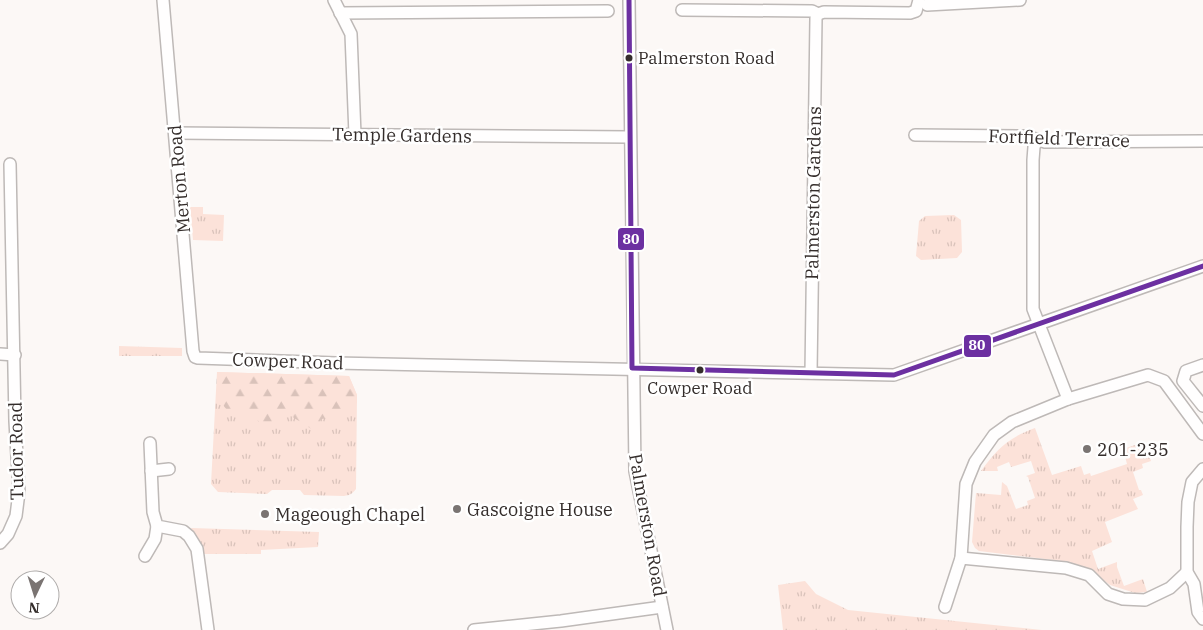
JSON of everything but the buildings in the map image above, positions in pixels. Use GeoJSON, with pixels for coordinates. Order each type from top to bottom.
{"type":"FeatureCollection","features":[{"type":"Feature","properties":{"kind":"street","name":"Merton Road"},"geometry":{"type":"LineString","coordinates":[[163,0],[195,357]]}},
{"type":"Feature","properties":{"kind":"street"},"geometry":{"type":"LineString","coordinates":[[334,0],[351,34],[354,134]]}},
{"type":"Feature","properties":{"kind":"street","name":"Palmerston Road"},"geometry":{"type":"LineString","coordinates":[[629,0],[629,137],[635,470],[667,630]]}},
{"type":"Feature","properties":{"kind":"street"},"geometry":{"type":"LineString","coordinates":[[682,10],[812,11],[818,14],[824,12],[910,13],[916,10],[923,2],[1020,0]]}},
{"type":"Feature","properties":{"kind":"street"},"geometry":{"type":"LineString","coordinates":[[340,12],[608,11]]}},
{"type":"Feature","properties":{"kind":"street","name":"Palmerston Gardens"},"geometry":{"type":"LineString","coordinates":[[811,373],[816,18],[818,14]]}},
{"type":"Feature","properties":{"kind":"street","name":"Temple Gardens"},"geometry":{"type":"LineString","coordinates":[[175,133],[629,137]]}},
{"type":"Feature","properties":{"kind":"street","name":"Fortfield Terrace"},"geometry":{"type":"LineString","coordinates":[[915,135],[1026,136],[1045,142],[1203,141]]}},
{"type":"Feature","properties":{"kind":"street"},"geometry":{"type":"LineString","coordinates":[[1037,139],[1033,160],[1033,309],[1068,399]]}},
{"type":"Feature","properties":{"kind":"street","name":"Tudor Road"},"geometry":{"type":"LineString","coordinates":[[0,543],[8,534],[16,516],[19,492],[15,421],[10,164]]}},
{"type":"Feature","properties":{"kind":"street","name":"Cowper Road"},"geometry":{"type":"LineString","coordinates":[[195,357],[206,359],[894,375],[1203,266]]}},
{"type":"Feature","properties":{"kind":"street"},"geometry":{"type":"LineString","coordinates":[[0,354],[15,354]]}},
{"type":"Feature","properties":{"kind":"street"},"geometry":{"type":"LineString","coordinates":[[1203,366],[1186,371],[1183,381],[1203,406]]}},
{"type":"Feature","properties":{"kind":"street"},"geometry":{"type":"LineString","coordinates":[[945,607],[961,558],[966,484],[975,462],[994,435],[1012,422],[1068,399],[1148,375],[1164,381],[1203,434]]}},
{"type":"Feature","properties":{"kind":"street"},"geometry":{"type":"LineString","coordinates":[[145,556],[155,539],[157,526],[153,512],[150,443]]}},
{"type":"Feature","properties":{"kind":"street"},"geometry":{"type":"LineString","coordinates":[[151,471],[169,469]]}},
{"type":"Feature","properties":{"kind":"street"},"geometry":{"type":"LineString","coordinates":[[1203,469],[1192,482],[1188,502],[1187,572],[1194,584],[1198,612],[1203,619]]}},
{"type":"Feature","properties":{"kind":"street"},"geometry":{"type":"LineString","coordinates":[[157,526],[183,531],[189,536],[197,549],[208,630]]}},
{"type":"Feature","properties":{"kind":"street"},"geometry":{"type":"LineString","coordinates":[[961,558],[1066,568],[1089,575],[1108,594],[1123,599],[1145,600],[1170,588],[1187,572]]}},
{"type":"Feature","properties":{"kind":"street"},"geometry":{"type":"LineString","coordinates":[[474,630],[562,625],[662,607]]}},
{"type":"Feature","properties":{"kind":"green space"},"geometry":{"type":"Polygon","coordinates":[[[190,207],[203,207],[203,214],[224,215],[223,241],[193,240],[190,207]]]}},
{"type":"Feature","properties":{"kind":"green space"},"geometry":{"type":"Polygon","coordinates":[[[954,215],[961,220],[962,252],[957,258],[921,260],[916,256],[919,221],[925,216],[954,215]]]}},
{"type":"Feature","properties":{"kind":"green space"},"geometry":{"type":"Polygon","coordinates":[[[119,346],[182,348],[182,356],[119,356],[119,346]]]}},
{"type":"Feature","properties":{"kind":"green space"},"geometry":{"type":"Polygon","coordinates":[[[217,372],[349,376],[357,395],[355,491],[344,496],[304,495],[300,490],[272,490],[267,494],[218,492],[211,484],[217,372]]]}},
{"type":"Feature","properties":{"kind":"green space"},"geometry":{"type":"Polygon","coordinates":[[[217,372],[349,376],[357,395],[357,403],[345,413],[333,412],[330,418],[321,419],[316,432],[288,414],[283,425],[273,426],[269,429],[248,414],[228,411],[221,402],[218,393],[217,372]]]}},
{"type":"Feature","properties":{"kind":"green space"},"geometry":{"type":"Polygon","coordinates":[[[1035,428],[1052,475],[1081,466],[1084,475],[1090,473],[1091,476],[1127,464],[1123,449],[1144,442],[1151,461],[1142,464],[1143,468],[1133,472],[1139,490],[1141,490],[1143,495],[1133,499],[1138,509],[1105,522],[1112,542],[1092,551],[1098,569],[1117,562],[1124,586],[1143,579],[1147,592],[1135,593],[1110,585],[1088,569],[1062,561],[979,551],[975,548],[972,542],[976,493],[1001,495],[1002,482],[1007,486],[1016,509],[1028,505],[1027,501],[1035,498],[1026,476],[1035,473],[1031,461],[1011,467],[1009,462],[997,467],[998,471],[981,471],[1004,445],[1035,428]]]}},
{"type":"Feature","properties":{"kind":"green space"},"geometry":{"type":"Polygon","coordinates":[[[191,528],[319,532],[318,547],[261,550],[261,554],[202,554],[191,528]]]}},
{"type":"Feature","properties":{"kind":"green space"},"geometry":{"type":"Polygon","coordinates":[[[805,581],[816,594],[848,610],[1042,630],[783,630],[778,585],[805,581]]]}},
{"type":"Feature","properties":{"kind":"transit line","name":"80"},"geometry":{"type":"LineString","coordinates":[[629,0],[632,368],[894,375],[1203,266]]}},
{"type":"Feature","properties":{"kind":"place","name":"Palmerston Road"},"geometry":{"type":"Point","coordinates":[629,58]}},
{"type":"Feature","properties":{"kind":"place","name":"Cowper Road"},"geometry":{"type":"Point","coordinates":[700,370]}},
{"type":"Feature","properties":{"kind":"place","name":"201-235"},"geometry":{"type":"Point","coordinates":[1087,449]}},
{"type":"Feature","properties":{"kind":"place","name":"Gascoigne House"},"geometry":{"type":"Point","coordinates":[457,509]}},
{"type":"Feature","properties":{"kind":"place","name":"Mageough Chapel"},"geometry":{"type":"Point","coordinates":[265,514]}}]}
